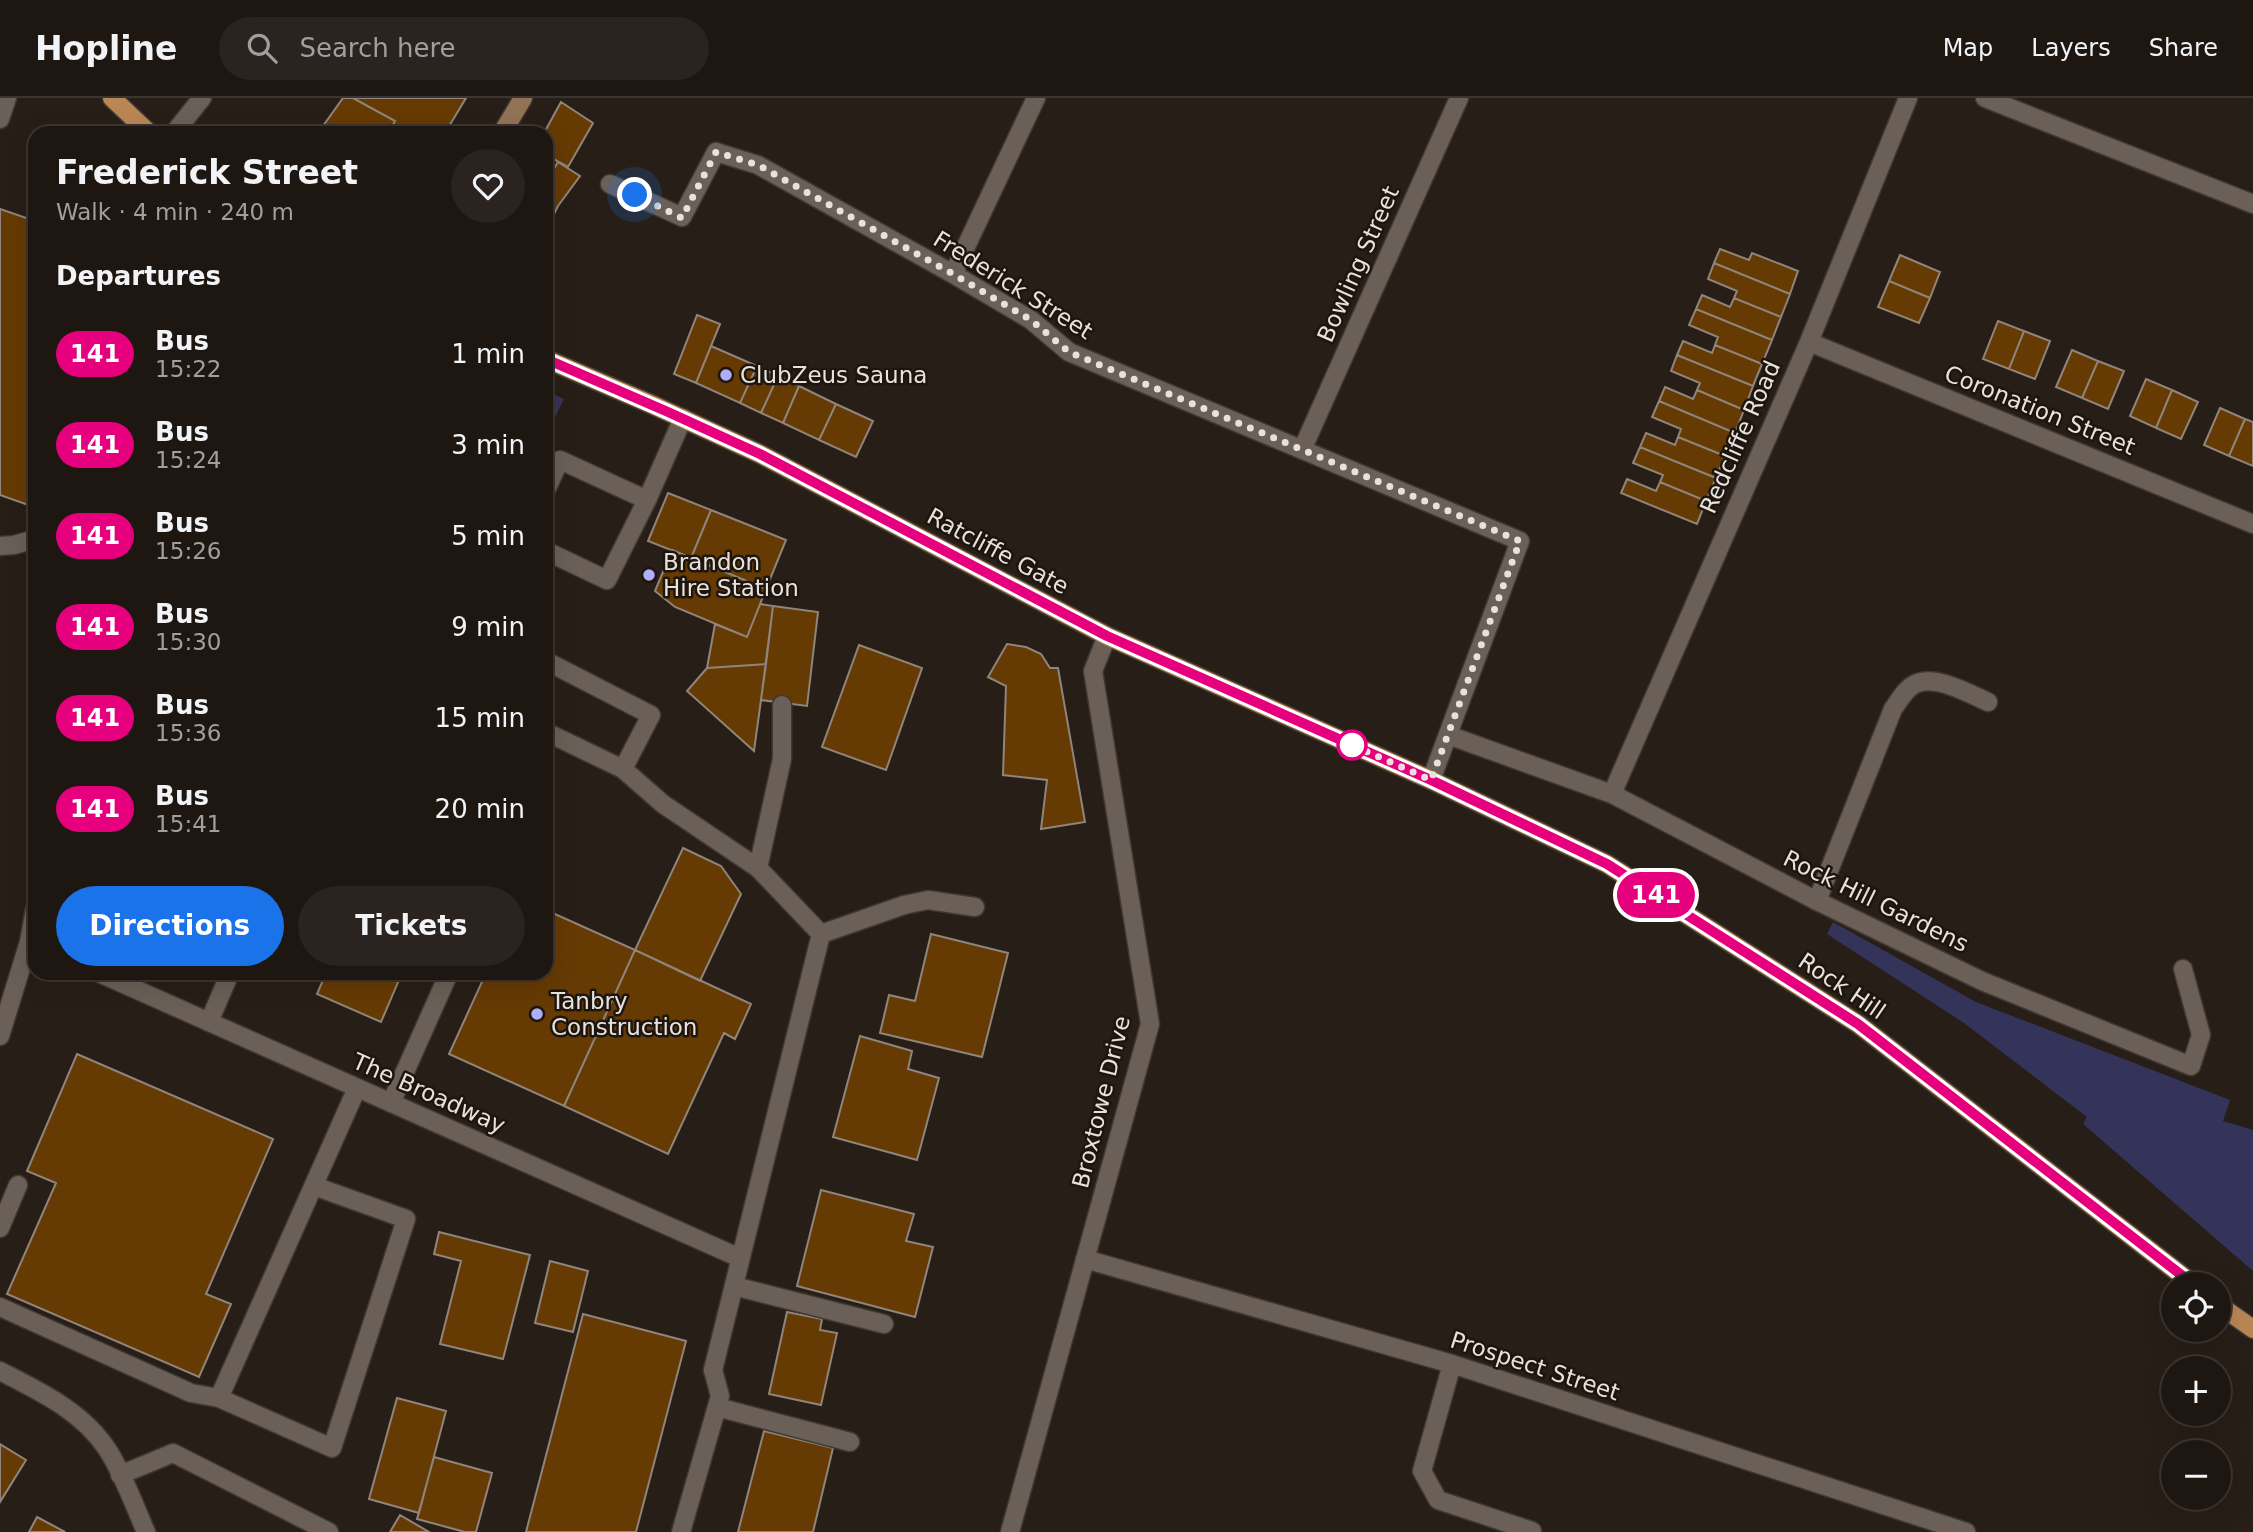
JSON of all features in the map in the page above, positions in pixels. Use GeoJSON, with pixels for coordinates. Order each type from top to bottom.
{"type":"FeatureCollection","features":[{"type":"Feature","properties":{"kind":"main road"},"geometry":{"type":"LineString","coordinates":[[112,98],[142,126]]}},
{"type":"Feature","properties":{"kind":"main road","name":"Ratcliffe Gate"},"geometry":{"type":"LineString","coordinates":[[553,362],[760,454],[1107,636],[1431,780]]}},
{"type":"Feature","properties":{"kind":"main road","name":"Rock Hill"},"geometry":{"type":"LineString","coordinates":[[1431,780],[1607,864],[1858,1024],[2178,1272]]}},
{"type":"Feature","properties":{"kind":"main road"},"geometry":{"type":"LineString","coordinates":[[2231,1313],[2253,1329]]}},
{"type":"Feature","properties":{"kind":"street"},"geometry":{"type":"LineString","coordinates":[[0,119],[7,98]]}},
{"type":"Feature","properties":{"kind":"street"},"geometry":{"type":"LineString","coordinates":[[180,126],[202,98]]}},
{"type":"Feature","properties":{"kind":"street"},"geometry":{"type":"LineString","coordinates":[[506,126],[523,98]]}},
{"type":"Feature","properties":{"kind":"street"},"geometry":{"type":"LineString","coordinates":[[953,274],[1036,98]]}},
{"type":"Feature","properties":{"kind":"street","name":"Bowling Street"},"geometry":{"type":"LineString","coordinates":[[1302,450],[1460,98]]}},
{"type":"Feature","properties":{"kind":"street","name":"Redcliffe Road"},"geometry":{"type":"LineString","coordinates":[[1612,794],[1809,342],[1908,98]]}},
{"type":"Feature","properties":{"kind":"street"},"geometry":{"type":"LineString","coordinates":[[1985,98],[2253,204]]}},
{"type":"Feature","properties":{"kind":"street","name":"Frederick Street"},"geometry":{"type":"LineString","coordinates":[[611,184],[682,218],[716,152],[758,165],[1031,320],[1069,352],[1520,541],[1431,780]]}},
{"type":"Feature","properties":{"kind":"street","name":"Coronation Street"},"geometry":{"type":"LineString","coordinates":[[1809,342],[2253,524]]}},
{"type":"Feature","properties":{"kind":"street"},"geometry":{"type":"LineString","coordinates":[[553,554],[607,580],[647,500],[683,418]]}},
{"type":"Feature","properties":{"kind":"street"},"geometry":{"type":"LineString","coordinates":[[553,475],[560,460],[647,500]]}},
{"type":"Feature","properties":{"kind":"street"},"geometry":{"type":"LineString","coordinates":[[0,546],[28,541]]}},
{"type":"Feature","properties":{"kind":"street","name":"Broxtowe Drive"},"geometry":{"type":"LineString","coordinates":[[1010,1532],[1150,1024],[1093,671],[1107,636]]}},
{"type":"Feature","properties":{"kind":"street"},"geometry":{"type":"LineString","coordinates":[[553,665],[651,715],[623,769]]}},
{"type":"Feature","properties":{"kind":"street"},"geometry":{"type":"LineString","coordinates":[[1817,901],[1893,709],[1904,693],[1915,684],[1942,683],[1988,702]]}},
{"type":"Feature","properties":{"kind":"street"},"geometry":{"type":"LineString","coordinates":[[758,868],[782,759],[782,705]]}},
{"type":"Feature","properties":{"kind":"street","name":"Rock Hill Gardens"},"geometry":{"type":"LineString","coordinates":[[1448,734],[1612,794],[1817,901],[1982,981],[2191,1066],[2202,1035],[2183,969]]}},
{"type":"Feature","properties":{"kind":"street"},"geometry":{"type":"LineString","coordinates":[[553,735],[623,769],[663,804],[758,868],[821,934]]}},
{"type":"Feature","properties":{"kind":"street"},"geometry":{"type":"LineString","coordinates":[[821,934],[904,905],[928,900],[975,908]]}},
{"type":"Feature","properties":{"kind":"street"},"geometry":{"type":"LineString","coordinates":[[681,1532],[720,1396],[713,1370],[821,934]]}},
{"type":"Feature","properties":{"kind":"street"},"geometry":{"type":"LineString","coordinates":[[0,1036],[28,955]]}},
{"type":"Feature","properties":{"kind":"street","name":"The Broadway"},"geometry":{"type":"LineString","coordinates":[[115,980],[740,1258]]}},
{"type":"Feature","properties":{"kind":"street"},"geometry":{"type":"LineString","coordinates":[[209,1022],[227,980]]}},
{"type":"Feature","properties":{"kind":"street"},"geometry":{"type":"LineString","coordinates":[[391,1103],[446,980]]}},
{"type":"Feature","properties":{"kind":"street"},"geometry":{"type":"LineString","coordinates":[[219,1398],[357,1088]]}},
{"type":"Feature","properties":{"kind":"street"},"geometry":{"type":"LineString","coordinates":[[0,1228],[18,1185]]}},
{"type":"Feature","properties":{"kind":"street"},"geometry":{"type":"LineString","coordinates":[[0,1307],[191,1393],[219,1398],[332,1448],[406,1219],[314,1186]]}},
{"type":"Feature","properties":{"kind":"street","name":"Prospect Street"},"geometry":{"type":"LineString","coordinates":[[1085,1259],[1452,1364],[1966,1532]]}},
{"type":"Feature","properties":{"kind":"street"},"geometry":{"type":"LineString","coordinates":[[733,1286],[884,1324]]}},
{"type":"Feature","properties":{"kind":"street"},"geometry":{"type":"LineString","coordinates":[[1452,1364],[1422,1471],[1438,1500],[1532,1531]]}},
{"type":"Feature","properties":{"kind":"street"},"geometry":{"type":"LineString","coordinates":[[0,1371],[71,1412],[94,1433],[108,1451],[146,1532]]}},
{"type":"Feature","properties":{"kind":"street"},"geometry":{"type":"LineString","coordinates":[[717,1407],[850,1442]]}},
{"type":"Feature","properties":{"kind":"street"},"geometry":{"type":"LineString","coordinates":[[120,1475],[173,1453],[329,1532]]}},
{"type":"Feature","properties":{"kind":"shaded area"},"geometry":{"type":"Polygon","coordinates":[[[553,394],[564,399],[553,422],[553,394]]]}},
{"type":"Feature","properties":{"kind":"shaded area"},"geometry":{"type":"Polygon","coordinates":[[[1833,922],[1976,1002],[2230,1100],[2223,1121],[2253,1130],[2253,1271],[2083,1124],[2087,1117],[1964,1023],[1827,934],[1833,922]]]}},
{"type":"Feature","properties":{"kind":"building"},"geometry":{"type":"Polygon","coordinates":[[[343,98],[353,98],[395,121],[392,126],[323,126],[343,98]]]}},
{"type":"Feature","properties":{"kind":"building"},"geometry":{"type":"Polygon","coordinates":[[[353,98],[466,98],[449,126],[392,126],[395,121],[353,98]]]}},
{"type":"Feature","properties":{"kind":"building"},"geometry":{"type":"Polygon","coordinates":[[[561,102],[593,123],[568,167],[553,159],[553,126],[548,126],[561,102]]]}},
{"type":"Feature","properties":{"kind":"building"},"geometry":{"type":"Polygon","coordinates":[[[558,162],[580,176],[553,216],[553,170],[558,162]]]}},
{"type":"Feature","properties":{"kind":"building"},"geometry":{"type":"Polygon","coordinates":[[[0,209],[28,219],[28,505],[0,495],[0,209]]]}},
{"type":"Feature","properties":{"kind":"building"},"geometry":{"type":"Polygon","coordinates":[[[1720,249],[1749,260],[1752,253],[1798,271],[1790,294],[1714,263],[1720,249]]]}},
{"type":"Feature","properties":{"kind":"building"},"geometry":{"type":"Polygon","coordinates":[[[1900,255],[1940,272],[1930,298],[1889,281],[1900,255]]]}},
{"type":"Feature","properties":{"kind":"building"},"geometry":{"type":"Polygon","coordinates":[[[1714,263],[1790,294],[1781,317],[1734,298],[1737,291],[1708,279],[1714,263]]]}},
{"type":"Feature","properties":{"kind":"building"},"geometry":{"type":"Polygon","coordinates":[[[1889,281],[1930,298],[1919,323],[1878,307],[1889,281]]]}},
{"type":"Feature","properties":{"kind":"building"},"geometry":{"type":"Polygon","coordinates":[[[1702,295],[1730,307],[1734,298],[1781,317],[1772,340],[1696,309],[1702,295]]]}},
{"type":"Feature","properties":{"kind":"building"},"geometry":{"type":"Polygon","coordinates":[[[1696,309],[1772,340],[1762,364],[1715,345],[1718,337],[1689,325],[1696,309]]]}},
{"type":"Feature","properties":{"kind":"building"},"geometry":{"type":"Polygon","coordinates":[[[697,315],[720,324],[696,383],[674,374],[697,315]]]}},
{"type":"Feature","properties":{"kind":"building"},"geometry":{"type":"Polygon","coordinates":[[[1998,321],[2024,331],[2009,369],[1983,359],[1998,321]]]}},
{"type":"Feature","properties":{"kind":"building"},"geometry":{"type":"Polygon","coordinates":[[[2024,331],[2050,341],[2035,379],[2009,369],[2024,331]]]}},
{"type":"Feature","properties":{"kind":"building"},"geometry":{"type":"Polygon","coordinates":[[[1683,341],[1712,353],[1715,345],[1762,364],[1753,386],[1677,355],[1683,341]]]}},
{"type":"Feature","properties":{"kind":"building","name":"ClubZeus Sauna"},"geometry":{"type":"Polygon","coordinates":[[[711,346],[757,366],[740,403],[696,383],[711,346]]]}},
{"type":"Feature","properties":{"kind":"building"},"geometry":{"type":"Polygon","coordinates":[[[2072,350],[2098,361],[2082,398],[2056,387],[2072,350]]]}},
{"type":"Feature","properties":{"kind":"building"},"geometry":{"type":"Polygon","coordinates":[[[1677,355],[1753,386],[1744,410],[1697,390],[1700,383],[1671,371],[1677,355]]]}},
{"type":"Feature","properties":{"kind":"building"},"geometry":{"type":"Polygon","coordinates":[[[2098,361],[2124,371],[2108,409],[2082,398],[2098,361]]]}},
{"type":"Feature","properties":{"kind":"building"},"geometry":{"type":"Polygon","coordinates":[[[757,366],[778,376],[761,413],[740,403],[757,366]]]}},
{"type":"Feature","properties":{"kind":"building"},"geometry":{"type":"Polygon","coordinates":[[[778,376],[799,386],[783,423],[761,413],[778,376]]]}},
{"type":"Feature","properties":{"kind":"building"},"geometry":{"type":"Polygon","coordinates":[[[2146,379],[2172,390],[2156,428],[2130,416],[2146,379]]]}},
{"type":"Feature","properties":{"kind":"building"},"geometry":{"type":"Polygon","coordinates":[[[799,386],[836,404],[819,440],[783,423],[799,386]]]}},
{"type":"Feature","properties":{"kind":"building"},"geometry":{"type":"Polygon","coordinates":[[[1665,387],[1693,399],[1697,390],[1744,410],[1735,433],[1659,401],[1665,387]]]}},
{"type":"Feature","properties":{"kind":"building"},"geometry":{"type":"Polygon","coordinates":[[[2172,390],[2198,402],[2181,439],[2156,428],[2172,390]]]}},
{"type":"Feature","properties":{"kind":"building"},"geometry":{"type":"Polygon","coordinates":[[[1659,401],[1735,433],[1725,456],[1678,437],[1681,429],[1652,417],[1659,401]]]}},
{"type":"Feature","properties":{"kind":"building"},"geometry":{"type":"Polygon","coordinates":[[[836,404],[873,421],[856,457],[819,440],[836,404]]]}},
{"type":"Feature","properties":{"kind":"building"},"geometry":{"type":"Polygon","coordinates":[[[2220,408],[2245,419],[2229,456],[2204,445],[2220,408]]]}},
{"type":"Feature","properties":{"kind":"building"},"geometry":{"type":"Polygon","coordinates":[[[2245,419],[2253,422],[2253,466],[2229,456],[2245,419]]]}},
{"type":"Feature","properties":{"kind":"building"},"geometry":{"type":"Polygon","coordinates":[[[1646,433],[1675,445],[1678,437],[1725,456],[1716,478],[1640,447],[1646,433]]]}},
{"type":"Feature","properties":{"kind":"building"},"geometry":{"type":"Polygon","coordinates":[[[1640,447],[1716,478],[1706,501],[1660,482],[1663,475],[1633,463],[1640,447]]]}},
{"type":"Feature","properties":{"kind":"building"},"geometry":{"type":"Polygon","coordinates":[[[1627,479],[1656,491],[1660,482],[1706,501],[1697,524],[1621,493],[1627,479]]]}},
{"type":"Feature","properties":{"kind":"building"},"geometry":{"type":"Polygon","coordinates":[[[668,493],[711,510],[691,558],[648,541],[668,493]]]}},
{"type":"Feature","properties":{"kind":"building"},"geometry":{"type":"Polygon","coordinates":[[[711,510],[786,540],[766,589],[691,558],[711,510]]]}},
{"type":"Feature","properties":{"kind":"building"},"geometry":{"type":"Polygon","coordinates":[[[672,550],[766,589],[747,637],[675,607],[655,591],[672,550]]]}},
{"type":"Feature","properties":{"kind":"building"},"geometry":{"type":"Polygon","coordinates":[[[760,604],[773,606],[766,664],[707,668],[715,624],[747,637],[760,604]]]}},
{"type":"Feature","properties":{"kind":"building"},"geometry":{"type":"Polygon","coordinates":[[[773,606],[818,612],[807,706],[761,700],[773,606]]]}},
{"type":"Feature","properties":{"kind":"building"},"geometry":{"type":"Polygon","coordinates":[[[1007,644],[1026,647],[1041,654],[1050,668],[1058,668],[1085,822],[1041,829],[1047,780],[1003,775],[1006,686],[988,677],[1007,644]]]}},
{"type":"Feature","properties":{"kind":"building"},"geometry":{"type":"Polygon","coordinates":[[[859,645],[922,668],[886,770],[822,747],[859,645]]]}},
{"type":"Feature","properties":{"kind":"building"},"geometry":{"type":"Polygon","coordinates":[[[766,664],[754,751],[687,691],[707,668],[766,664]]]}},
{"type":"Feature","properties":{"kind":"building"},"geometry":{"type":"Polygon","coordinates":[[[683,848],[721,866],[741,894],[700,981],[635,950],[683,848]]]}},
{"type":"Feature","properties":{"kind":"building","name":"Tanbry Construction"},"geometry":{"type":"Polygon","coordinates":[[[553,913],[635,950],[564,1106],[449,1054],[483,980],[553,980],[553,913]]]}},
{"type":"Feature","properties":{"kind":"building"},"geometry":{"type":"Polygon","coordinates":[[[931,934],[1008,953],[982,1057],[880,1033],[889,995],[915,1001],[931,934]]]}},
{"type":"Feature","properties":{"kind":"building"},"geometry":{"type":"Polygon","coordinates":[[[635,950],[751,1004],[735,1039],[724,1033],[668,1154],[564,1106],[635,950]]]}},
{"type":"Feature","properties":{"kind":"building"},"geometry":{"type":"Polygon","coordinates":[[[323,980],[399,980],[381,1022],[317,994],[323,980]]]}},
{"type":"Feature","properties":{"kind":"building"},"geometry":{"type":"Polygon","coordinates":[[[860,1036],[912,1051],[908,1069],[939,1078],[917,1160],[833,1137],[860,1036]]]}},
{"type":"Feature","properties":{"kind":"building"},"geometry":{"type":"Polygon","coordinates":[[[77,1054],[273,1139],[206,1294],[231,1304],[199,1377],[7,1294],[56,1183],[27,1171],[77,1054]]]}},
{"type":"Feature","properties":{"kind":"building"},"geometry":{"type":"Polygon","coordinates":[[[821,1190],[914,1214],[906,1241],[933,1247],[915,1317],[797,1286],[821,1190]]]}},
{"type":"Feature","properties":{"kind":"building"},"geometry":{"type":"Polygon","coordinates":[[[439,1232],[530,1255],[503,1359],[440,1344],[461,1261],[434,1254],[439,1232]]]}},
{"type":"Feature","properties":{"kind":"building"},"geometry":{"type":"Polygon","coordinates":[[[550,1261],[588,1271],[573,1332],[535,1323],[550,1261]]]}},
{"type":"Feature","properties":{"kind":"building"},"geometry":{"type":"Polygon","coordinates":[[[787,1312],[822,1319],[820,1330],[837,1333],[821,1405],[769,1394],[787,1312]]]}},
{"type":"Feature","properties":{"kind":"building"},"geometry":{"type":"Polygon","coordinates":[[[583,1314],[686,1341],[636,1532],[526,1532],[583,1314]]]}},
{"type":"Feature","properties":{"kind":"building"},"geometry":{"type":"Polygon","coordinates":[[[397,1398],[446,1411],[419,1513],[369,1499],[397,1398]]]}},
{"type":"Feature","properties":{"kind":"building"},"geometry":{"type":"Polygon","coordinates":[[[764,1431],[833,1448],[813,1532],[738,1532],[764,1431]]]}},
{"type":"Feature","properties":{"kind":"building"},"geometry":{"type":"Polygon","coordinates":[[[0,1444],[26,1460],[0,1502],[0,1444]]]}},
{"type":"Feature","properties":{"kind":"building"},"geometry":{"type":"Polygon","coordinates":[[[434,1457],[492,1473],[476,1532],[465,1532],[417,1519],[434,1457]]]}},
{"type":"Feature","properties":{"kind":"building"},"geometry":{"type":"Polygon","coordinates":[[[400,1515],[429,1532],[390,1532],[400,1515]]]}},
{"type":"Feature","properties":{"kind":"building"},"geometry":{"type":"Polygon","coordinates":[[[37,1517],[65,1532],[29,1532],[37,1517]]]}},
{"type":"Feature","properties":{"kind":"bus line","name":"141"},"geometry":{"type":"LineString","coordinates":[[553,362],[760,454],[1107,636],[1431,780],[1607,864],[1858,1024],[2178,1272]]}},
{"type":"Feature","properties":{"kind":"place","name":"ClubZeus Sauna"},"geometry":{"type":"Point","coordinates":[726,375]}},
{"type":"Feature","properties":{"kind":"place","name":"Brandon Hire Station"},"geometry":{"type":"Point","coordinates":[649,575]}},
{"type":"Feature","properties":{"kind":"place","name":"Tanbry Construction"},"geometry":{"type":"Point","coordinates":[537,1014]}},
{"type":"Feature","properties":{"kind":"route"},"geometry":{"type":"LineString","coordinates":[[635,195],[682,218],[716,152],[758,165],[1031,320],[1069,352],[1520,541],[1431,780],[1352,745]]}}]}
